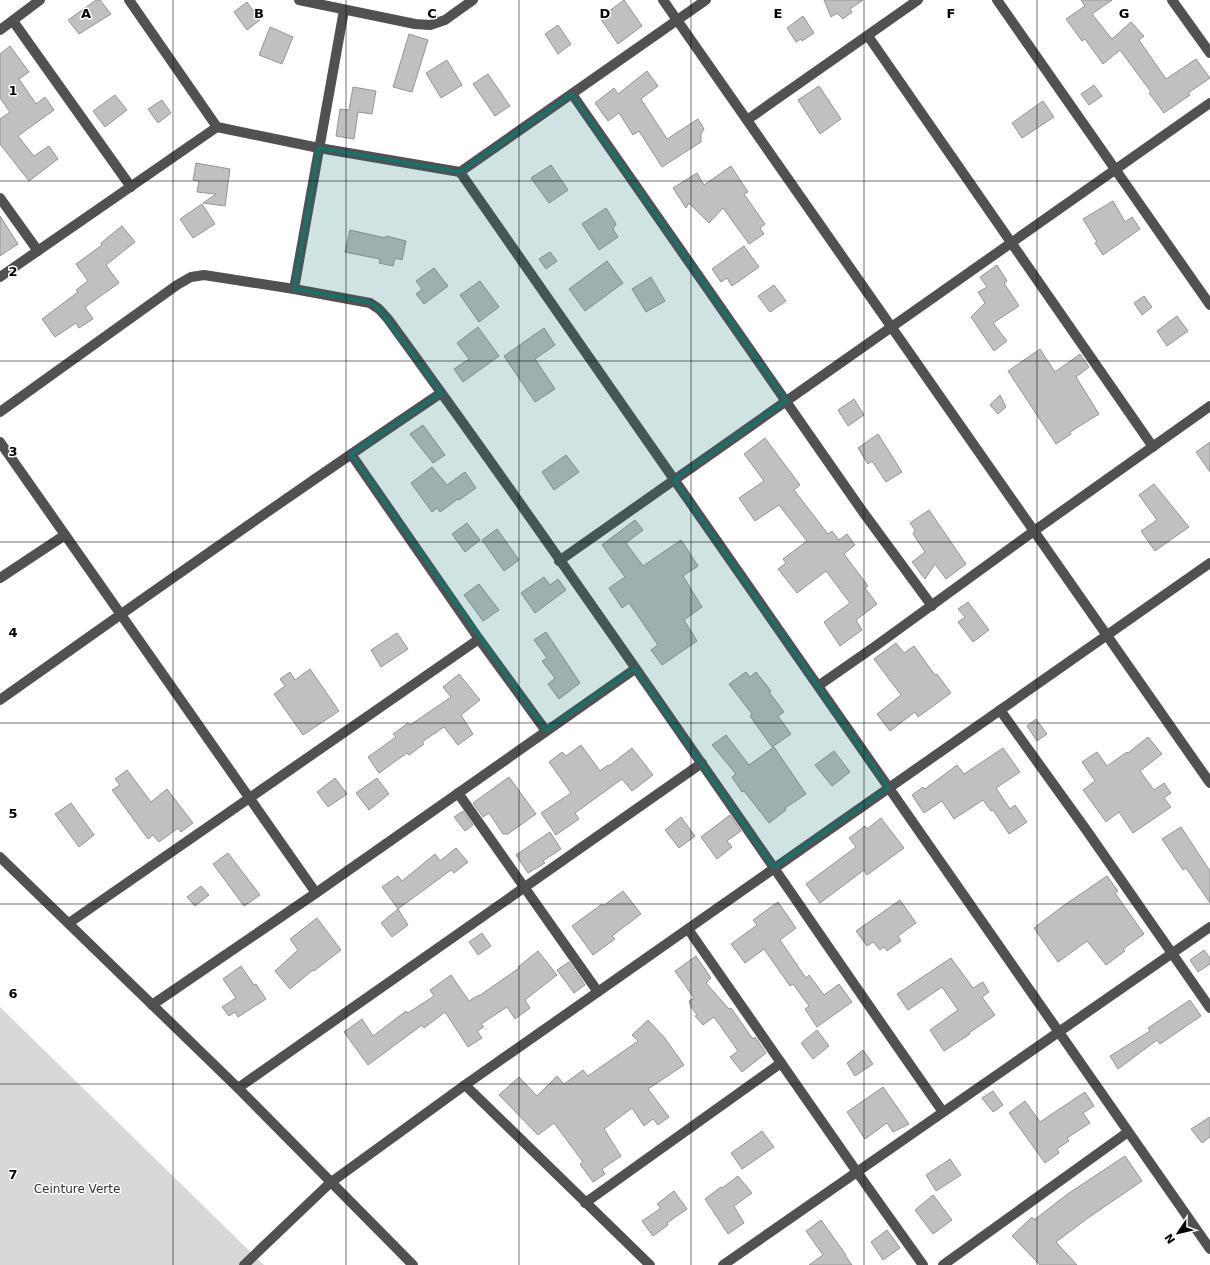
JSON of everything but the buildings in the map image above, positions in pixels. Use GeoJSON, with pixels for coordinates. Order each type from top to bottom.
{"type":"FeatureCollection","features":[{"type":"Feature","properties":{"kind":"street"},"geometry":{"type":"LineString","coordinates":[[0,30],[40,0]]}},
{"type":"Feature","properties":{"kind":"street"},"geometry":{"type":"LineString","coordinates":[[129,0],[217,127],[319,148],[460,172],[706,0]]}},
{"type":"Feature","properties":{"kind":"street"},"geometry":{"type":"LineString","coordinates":[[299,0],[415,24],[430,25],[445,20],[473,0]]}},
{"type":"Feature","properties":{"kind":"street"},"geometry":{"type":"LineString","coordinates":[[663,0],[1210,783]]}},
{"type":"Feature","properties":{"kind":"street"},"geometry":{"type":"LineString","coordinates":[[747,120],[918,0]]}},
{"type":"Feature","properties":{"kind":"street"},"geometry":{"type":"LineString","coordinates":[[996,0],[1210,305]]}},
{"type":"Feature","properties":{"kind":"street"},"geometry":{"type":"LineString","coordinates":[[1172,0],[1210,53]]}},
{"type":"Feature","properties":{"kind":"street"},"geometry":{"type":"LineString","coordinates":[[294,289],[344,10]]}},
{"type":"Feature","properties":{"kind":"street"},"geometry":{"type":"LineString","coordinates":[[13,20],[131,187]]}},
{"type":"Feature","properties":{"kind":"street"},"geometry":{"type":"LineString","coordinates":[[868,36],[1153,447]]}},
{"type":"Feature","properties":{"kind":"street"},"geometry":{"type":"LineString","coordinates":[[572,94],[863,512],[932,606]]}},
{"type":"Feature","properties":{"kind":"street"},"geometry":{"type":"LineString","coordinates":[[560,561],[1210,103]]}},
{"type":"Feature","properties":{"kind":"street"},"geometry":{"type":"LineString","coordinates":[[0,277],[217,127]]}},
{"type":"Feature","properties":{"kind":"street"},"geometry":{"type":"LineString","coordinates":[[460,172],[1210,1249]]}},
{"type":"Feature","properties":{"kind":"street"},"geometry":{"type":"LineString","coordinates":[[0,198],[38,251]]}},
{"type":"Feature","properties":{"kind":"street"},"geometry":{"type":"LineString","coordinates":[[0,412],[177,285],[191,277],[204,275],[370,303],[388,320],[560,561],[702,763],[861,996],[943,1112]]}},
{"type":"Feature","properties":{"kind":"street"},"geometry":{"type":"LineString","coordinates":[[0,700],[120,614],[441,393]]}},
{"type":"Feature","properties":{"kind":"street"},"geometry":{"type":"LineString","coordinates":[[818,686],[1210,406]]}},
{"type":"Feature","properties":{"kind":"street"},"geometry":{"type":"LineString","coordinates":[[1,445],[316,893]]}},
{"type":"Feature","properties":{"kind":"street"},"geometry":{"type":"LineString","coordinates":[[351,454],[479,638],[546,731]]}},
{"type":"Feature","properties":{"kind":"street"},"geometry":{"type":"LineString","coordinates":[[0,578],[65,535]]}},
{"type":"Feature","properties":{"kind":"street"},"geometry":{"type":"LineString","coordinates":[[244,1265],[330,1183],[464,1086],[1210,563]]}},
{"type":"Feature","properties":{"kind":"street"},"geometry":{"type":"LineString","coordinates":[[69,923],[479,638]]}},
{"type":"Feature","properties":{"kind":"street"},"geometry":{"type":"LineString","coordinates":[[152,1005],[316,893],[635,669]]}},
{"type":"Feature","properties":{"kind":"street"},"geometry":{"type":"LineString","coordinates":[[1000,710],[1087,831],[1210,1008]]}},
{"type":"Feature","properties":{"kind":"street"},"geometry":{"type":"LineString","coordinates":[[238,1088],[702,763]]}},
{"type":"Feature","properties":{"kind":"street"},"geometry":{"type":"LineString","coordinates":[[458,793],[598,992]]}},
{"type":"Feature","properties":{"kind":"street"},"geometry":{"type":"LineString","coordinates":[[0,857],[238,1088],[330,1183],[413,1265]]}},
{"type":"Feature","properties":{"kind":"street"},"geometry":{"type":"LineString","coordinates":[[723,1265],[1210,927]]}},
{"type":"Feature","properties":{"kind":"street"},"geometry":{"type":"LineString","coordinates":[[688,929],[923,1265]]}},
{"type":"Feature","properties":{"kind":"street"},"geometry":{"type":"LineString","coordinates":[[585,1203],[781,1063]]}},
{"type":"Feature","properties":{"kind":"street"},"geometry":{"type":"LineString","coordinates":[[464,1086],[650,1265]]}},
{"type":"Feature","properties":{"kind":"street"},"geometry":{"type":"LineString","coordinates":[[943,1265],[1128,1132]]}},
{"type":"Feature","properties":{"kind":"highlighted area"},"geometry":{"type":"Polygon","coordinates":[[[572,94],[787,401],[675,480],[889,788],[774,868],[635,669],[546,731],[351,454],[441,393],[379,309],[370,303],[294,289],[319,148],[460,172],[572,94]]]}},
{"type":"Feature","properties":{"kind":"green space","name":"Ceinture Verte"},"geometry":{"type":"Polygon","coordinates":[[[0,1007],[264,1265],[0,1265],[0,1007]]]}}]}
